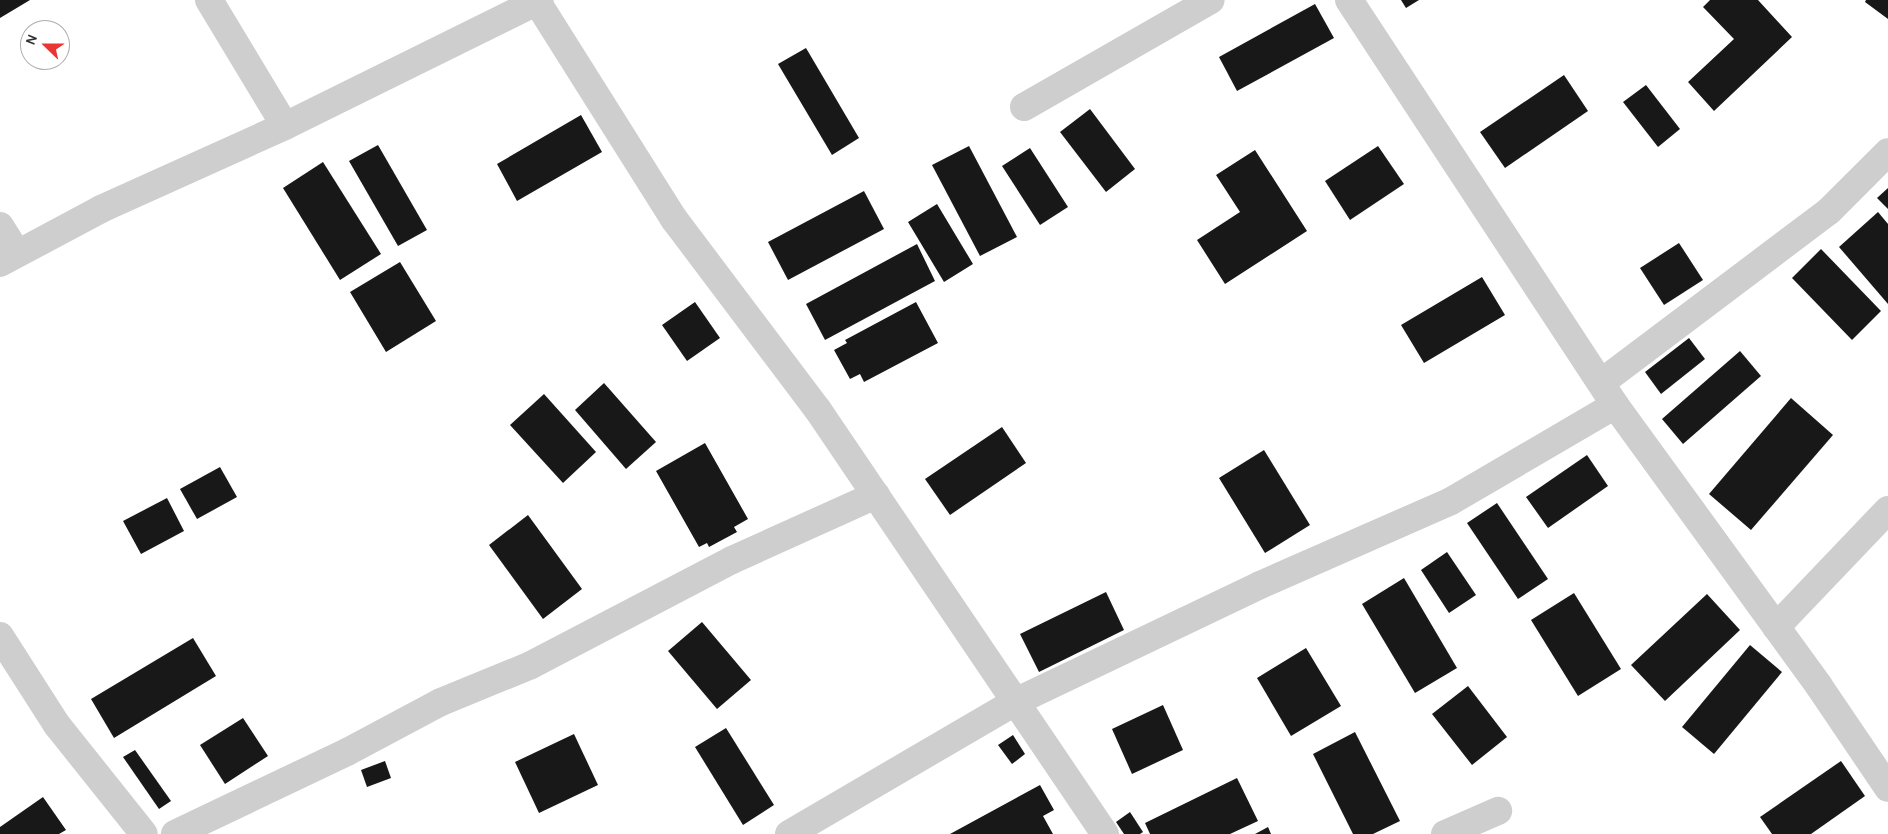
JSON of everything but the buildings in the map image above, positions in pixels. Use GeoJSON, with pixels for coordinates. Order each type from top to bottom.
{"type":"FeatureCollection","features":[{"type":"Feature","properties":{"kind":"street"},"geometry":{"type":"LineString","coordinates":[[209,0],[286,126]]}},
{"type":"Feature","properties":{"kind":"street"},"geometry":{"type":"LineString","coordinates":[[0,226],[8,258],[101,209],[286,126],[538,0],[674,219],[818,410],[1106,834]]}},
{"type":"Feature","properties":{"kind":"street"},"geometry":{"type":"LineString","coordinates":[[1024,107],[1211,0]]}},
{"type":"Feature","properties":{"kind":"street"},"geometry":{"type":"LineString","coordinates":[[1350,0],[1609,394],[1776,627],[1888,788]]}},
{"type":"Feature","properties":{"kind":"street"},"geometry":{"type":"LineString","coordinates":[[789,834],[1015,702],[1260,585],[1451,501],[1609,394],[1829,211],[1888,152]]}},
{"type":"Feature","properties":{"kind":"street"},"geometry":{"type":"LineString","coordinates":[[175,834],[347,752],[441,702],[531,664],[732,560],[876,495]]}},
{"type":"Feature","properties":{"kind":"street"},"geometry":{"type":"LineString","coordinates":[[1776,627],[1888,510]]}},
{"type":"Feature","properties":{"kind":"street"},"geometry":{"type":"LineString","coordinates":[[0,636],[56,725],[144,834]]}},
{"type":"Feature","properties":{"kind":"street"},"geometry":{"type":"LineString","coordinates":[[1444,834],[1498,811]]}}]}
